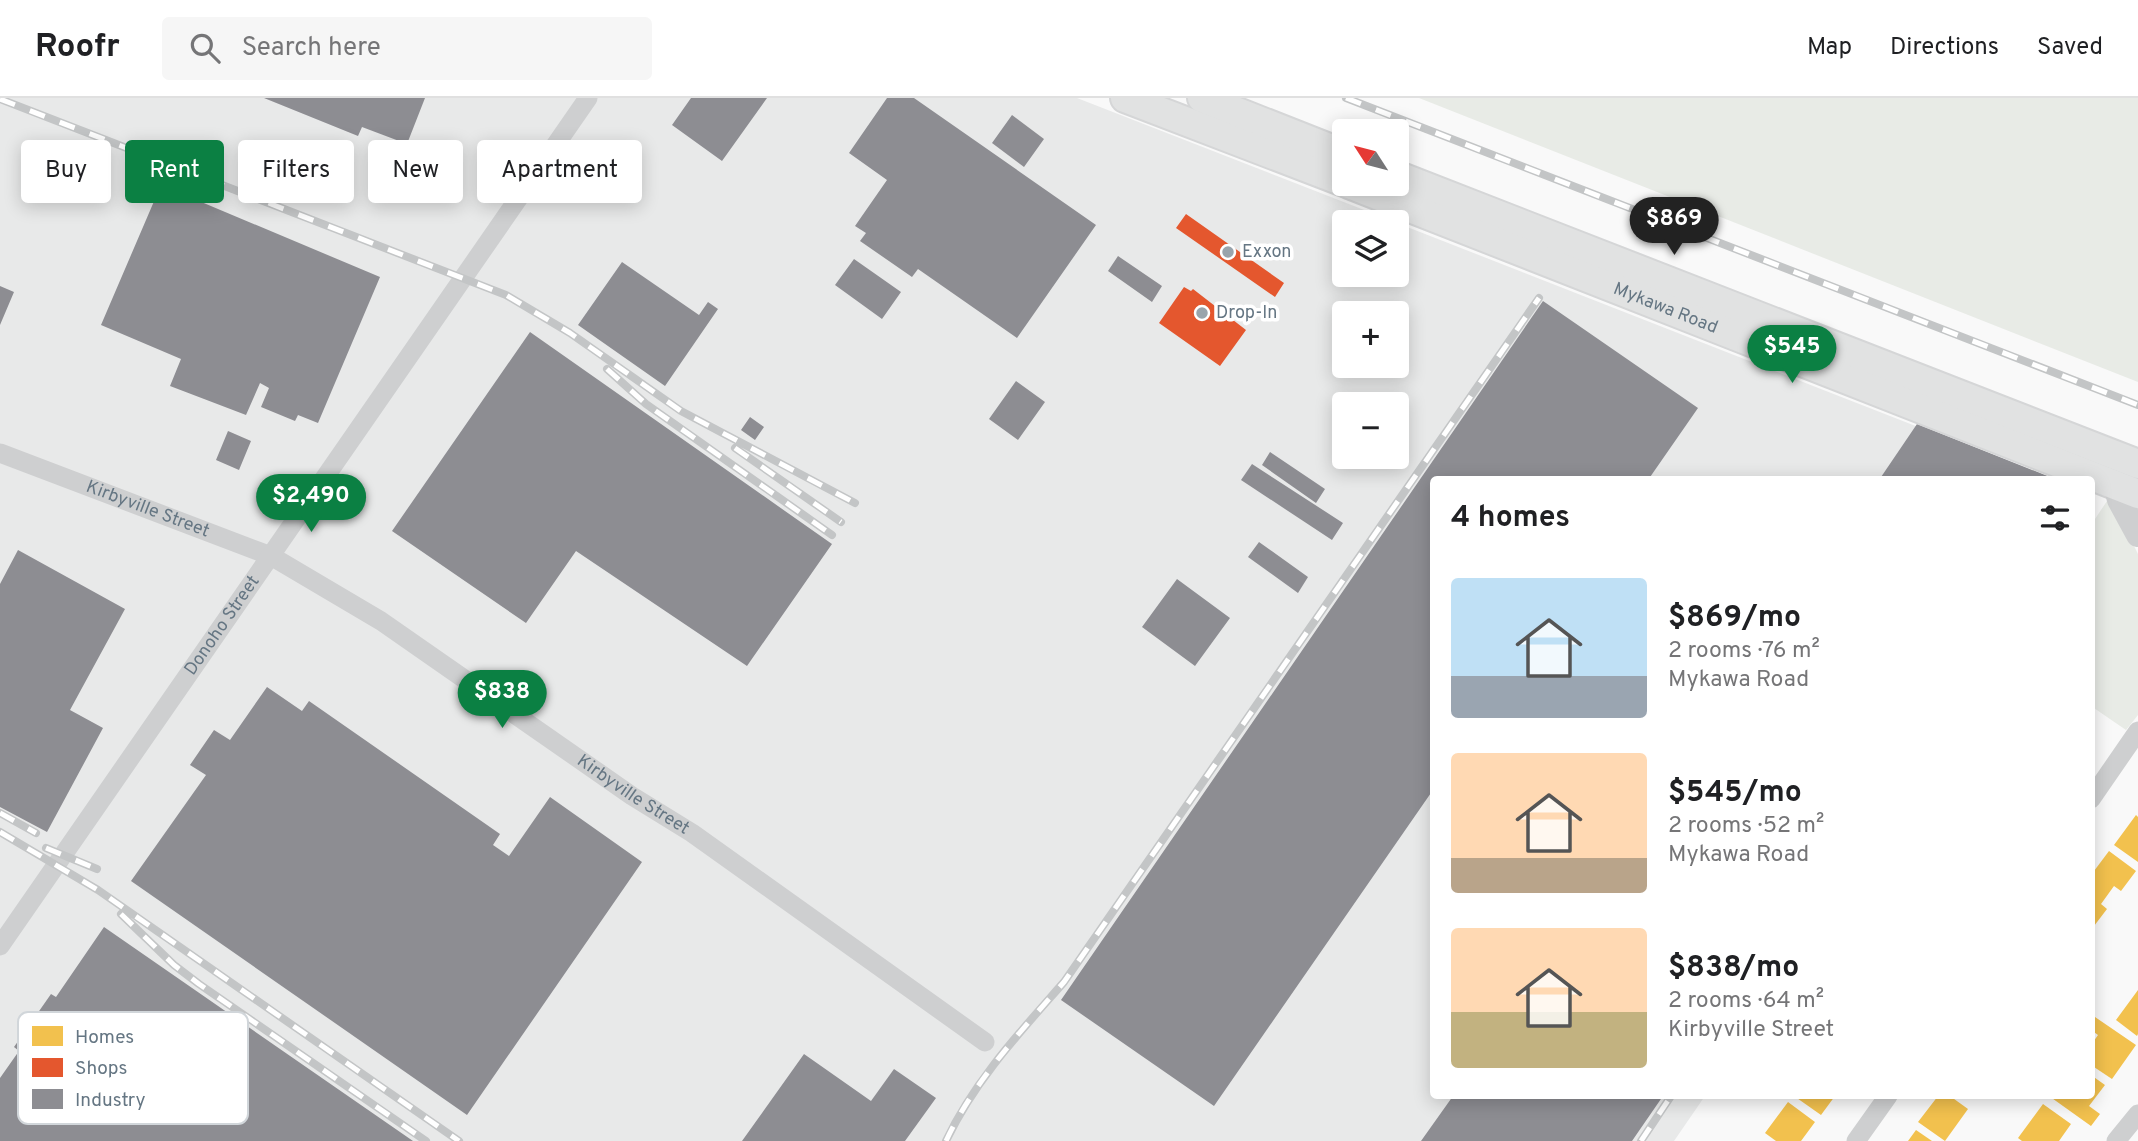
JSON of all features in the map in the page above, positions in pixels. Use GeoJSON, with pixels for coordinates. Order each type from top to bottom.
{"type":"FeatureCollection","features":[{"type":"Feature","properties":{"kind":"main road"},"geometry":{"type":"LineString","coordinates":[[1125,98],[1332,151]]}},
{"type":"Feature","properties":{"kind":"main road"},"geometry":{"type":"LineString","coordinates":[[1202,98],[1332,175]]}},
{"type":"Feature","properties":{"kind":"main road","name":"Mykawa Road"},"geometry":{"type":"LineString","coordinates":[[1409,187],[1420,198],[2127,489]]}},
{"type":"Feature","properties":{"kind":"main road","name":"Mykawa Road"},"geometry":{"type":"LineString","coordinates":[[1409,196],[2138,464]]}},
{"type":"Feature","properties":{"kind":"street","name":"Donoho Street"},"geometry":{"type":"LineString","coordinates":[[0,946],[588,98]]}},
{"type":"Feature","properties":{"kind":"street","name":"Kirbyville Street"},"geometry":{"type":"LineString","coordinates":[[0,453],[271,556],[381,621],[632,796],[692,833],[985,1042]]}},
{"type":"Feature","properties":{"kind":"street"},"geometry":{"type":"LineString","coordinates":[[2127,489],[2119,500],[2138,535]]}},
{"type":"Feature","properties":{"kind":"street"},"geometry":{"type":"LineString","coordinates":[[2095,793],[2138,731]]}},
{"type":"Feature","properties":{"kind":"street"},"geometry":{"type":"LineString","coordinates":[[1856,1141],[1886,1099]]}},
{"type":"Feature","properties":{"kind":"street"},"geometry":{"type":"LineString","coordinates":[[2116,1141],[2138,1114]]}},
{"type":"Feature","properties":{"kind":"shaded area"},"geometry":{"type":"Polygon","coordinates":[[[0,98],[1077,98],[1364,210],[1332,210],[1332,287],[1409,287],[1409,228],[2043,476],[1430,476],[1430,1099],[1703,1099],[1674,1141],[0,1141],[0,98]]]}},
{"type":"Feature","properties":{"kind":"shaded area"},"geometry":{"type":"Polygon","coordinates":[[[1419,98],[2138,98],[2138,382],[1419,98]]]}},
{"type":"Feature","properties":{"kind":"shaded area"},"geometry":{"type":"Polygon","coordinates":[[[2107,501],[2112,502],[2138,554],[2138,715],[2126,730],[2095,709],[2095,519],[2107,501]]]}},
{"type":"Feature","properties":{"kind":"building: Homes"},"geometry":{"type":"Polygon","coordinates":[[[2136,815],[2138,817],[2138,862],[2114,845],[2136,815]]]}},
{"type":"Feature","properties":{"kind":"building: Homes"},"geometry":{"type":"Polygon","coordinates":[[[2109,851],[2136,871],[2121,891],[2114,886],[2101,904],[2107,909],[2095,925],[2095,870],[2109,851]]]}},
{"type":"Feature","properties":{"kind":"building: Homes"},"geometry":{"type":"Polygon","coordinates":[[[2138,990],[2138,1034],[2137,1036],[2116,1020],[2138,990]]]}},
{"type":"Feature","properties":{"kind":"building: Homes"},"geometry":{"type":"Polygon","coordinates":[[[2095,1017],[2136,1045],[2112,1079],[2095,1068],[2095,1039],[2098,1035],[2095,1033],[2095,1017]]]}},
{"type":"Feature","properties":{"kind":"building: Homes"},"geometry":{"type":"Polygon","coordinates":[[[2095,1078],[2105,1085],[2095,1098],[2095,1078]]]}},
{"type":"Feature","properties":{"kind":"building: Homes"},"geometry":{"type":"Polygon","coordinates":[[[1798,1099],[1833,1099],[1821,1115],[1798,1099]]]}},
{"type":"Feature","properties":{"kind":"building: Homes"},"geometry":{"type":"Polygon","coordinates":[[[1936,1099],[1954,1099],[1968,1109],[1945,1141],[1918,1122],[1936,1099]]]}},
{"type":"Feature","properties":{"kind":"building: Homes"},"geometry":{"type":"Polygon","coordinates":[[[2053,1099],[2094,1099],[2089,1106],[2100,1114],[2091,1126],[2053,1099]]]}},
{"type":"Feature","properties":{"kind":"building: Homes"},"geometry":{"type":"Polygon","coordinates":[[[1788,1102],[1815,1122],[1801,1141],[1776,1141],[1765,1133],[1788,1102]]]}},
{"type":"Feature","properties":{"kind":"building: Homes"},"geometry":{"type":"Polygon","coordinates":[[[2043,1104],[2071,1124],[2059,1141],[2022,1141],[2018,1138],[2043,1104]]]}},
{"type":"Feature","properties":{"kind":"building: Homes"},"geometry":{"type":"Polygon","coordinates":[[[1916,1130],[1932,1141],[1908,1141],[1916,1130]]]}},
{"type":"Feature","properties":{"kind":"building: Shops"},"geometry":{"type":"Polygon","coordinates":[[[1186,214],[1284,283],[1275,297],[1176,228],[1186,214]]]}},
{"type":"Feature","properties":{"kind":"building: Shops"},"geometry":{"type":"Polygon","coordinates":[[[1184,287],[1191,291],[1193,289],[1246,330],[1220,366],[1159,323],[1184,287]]]}},
{"type":"Feature","properties":{"kind":"building: Industry"},"geometry":{"type":"Polygon","coordinates":[[[264,98],[425,98],[409,140],[396,140],[362,127],[358,136],[264,98]]]}},
{"type":"Feature","properties":{"kind":"building: Industry"},"geometry":{"type":"Polygon","coordinates":[[[691,98],[767,98],[722,161],[672,125],[691,98]]]}},
{"type":"Feature","properties":{"kind":"building: Industry"},"geometry":{"type":"Polygon","coordinates":[[[887,98],[914,98],[1096,225],[1017,338],[918,269],[912,277],[860,241],[866,233],[855,226],[887,180],[849,153],[887,98]]]}},
{"type":"Feature","properties":{"kind":"building: Industry"},"geometry":{"type":"Polygon","coordinates":[[[1012,115],[1044,139],[1024,167],[992,143],[1012,115]]]}},
{"type":"Feature","properties":{"kind":"building: Industry"},"geometry":{"type":"Polygon","coordinates":[[[153,203],[204,203],[380,277],[318,423],[298,415],[295,421],[261,407],[269,388],[260,383],[246,415],[170,386],[181,359],[101,325],[153,203]]]}},
{"type":"Feature","properties":{"kind":"building: Industry"},"geometry":{"type":"Polygon","coordinates":[[[1118,256],[1162,286],[1152,302],[1108,271],[1118,256]]]}},
{"type":"Feature","properties":{"kind":"building: Industry"},"geometry":{"type":"Polygon","coordinates":[[[854,259],[901,292],[882,319],[835,285],[854,259]]]}},
{"type":"Feature","properties":{"kind":"building: Industry"},"geometry":{"type":"Polygon","coordinates":[[[622,262],[699,315],[708,302],[718,309],[665,386],[578,325],[622,262]]]}},
{"type":"Feature","properties":{"kind":"building: Industry"},"geometry":{"type":"Polygon","coordinates":[[[0,286],[14,292],[0,325],[0,286]]]}},
{"type":"Feature","properties":{"kind":"building: Industry"},"geometry":{"type":"Polygon","coordinates":[[[1543,301],[1698,408],[1651,476],[1430,476],[1430,794],[1214,1106],[1061,1000],[1543,301]]]}},
{"type":"Feature","properties":{"kind":"building: Industry"},"geometry":{"type":"Polygon","coordinates":[[[530,332],[832,544],[747,666],[576,551],[526,623],[392,531],[530,332]]]}},
{"type":"Feature","properties":{"kind":"building: Industry"},"geometry":{"type":"Polygon","coordinates":[[[1016,381],[1045,402],[1018,440],[989,419],[1016,381]]]}},
{"type":"Feature","properties":{"kind":"building: Industry"},"geometry":{"type":"Polygon","coordinates":[[[750,417],[764,427],[755,440],[741,430],[750,417]]]}},
{"type":"Feature","properties":{"kind":"building: Industry"},"geometry":{"type":"Polygon","coordinates":[[[1917,424],[2047,476],[1882,476],[1917,424]]]}},
{"type":"Feature","properties":{"kind":"building: Industry"},"geometry":{"type":"Polygon","coordinates":[[[228,431],[251,441],[239,470],[216,460],[228,431]]]}},
{"type":"Feature","properties":{"kind":"building: Industry"},"geometry":{"type":"Polygon","coordinates":[[[1270,452],[1325,489],[1316,503],[1262,465],[1270,452]]]}},
{"type":"Feature","properties":{"kind":"building: Industry"},"geometry":{"type":"Polygon","coordinates":[[[1252,464],[1343,523],[1332,540],[1241,480],[1252,464]]]}},
{"type":"Feature","properties":{"kind":"building: Industry"},"geometry":{"type":"Polygon","coordinates":[[[1259,542],[1308,577],[1298,593],[1248,557],[1259,542]]]}},
{"type":"Feature","properties":{"kind":"building: Industry"},"geometry":{"type":"Polygon","coordinates":[[[18,550],[125,609],[70,710],[103,728],[47,832],[0,807],[0,584],[18,550]]]}},
{"type":"Feature","properties":{"kind":"building: Industry"},"geometry":{"type":"Polygon","coordinates":[[[1177,579],[1230,618],[1195,666],[1142,627],[1177,579]]]}},
{"type":"Feature","properties":{"kind":"building: Industry"},"geometry":{"type":"Polygon","coordinates":[[[267,687],[302,711],[309,701],[500,834],[493,845],[509,856],[550,797],[642,862],[467,1115],[131,881],[206,775],[190,765],[214,730],[230,740],[267,687]]]}},
{"type":"Feature","properties":{"kind":"building: Industry"},"geometry":{"type":"Polygon","coordinates":[[[104,927],[227,1012],[38,1012],[51,994],[56,997],[104,927]]]}},
{"type":"Feature","properties":{"kind":"building: Industry"},"geometry":{"type":"Polygon","coordinates":[[[248,1027],[413,1141],[0,1141],[0,1078],[18,1052],[18,1124],[248,1124],[248,1027]]]}},
{"type":"Feature","properties":{"kind":"building: Industry"},"geometry":{"type":"Polygon","coordinates":[[[804,1054],[871,1101],[894,1069],[936,1098],[905,1141],[742,1141],[804,1054]]]}},
{"type":"Feature","properties":{"kind":"building: Industry"},"geometry":{"type":"Polygon","coordinates":[[[1451,1099],[1661,1099],[1632,1141],[1421,1141],[1451,1099]]]}},
{"type":"Feature","properties":{"kind":"railway"},"geometry":{"type":"LineString","coordinates":[[1346,98],[2138,405]]}},
{"type":"Feature","properties":{"kind":"railway"},"geometry":{"type":"LineString","coordinates":[[0,99],[506,295],[570,333],[681,411],[855,503]]}},
{"type":"Feature","properties":{"kind":"railway"},"geometry":{"type":"LineString","coordinates":[[946,1141],[984,1077],[1064,982],[1539,298]]}},
{"type":"Feature","properties":{"kind":"railway"},"geometry":{"type":"LineString","coordinates":[[607,369],[646,404],[832,535]]}},
{"type":"Feature","properties":{"kind":"railway"},"geometry":{"type":"LineString","coordinates":[[735,448],[841,522]]}},
{"type":"Feature","properties":{"kind":"railway"},"geometry":{"type":"LineString","coordinates":[[0,813],[36,833]]}},
{"type":"Feature","properties":{"kind":"railway"},"geometry":{"type":"LineString","coordinates":[[0,832],[98,890],[459,1141]]}},
{"type":"Feature","properties":{"kind":"railway"},"geometry":{"type":"LineString","coordinates":[[46,848],[97,869]]}},
{"type":"Feature","properties":{"kind":"railway"},"geometry":{"type":"LineString","coordinates":[[121,914],[174,965],[239,1012]]}},
{"type":"Feature","properties":{"kind":"railway"},"geometry":{"type":"LineString","coordinates":[[248,1018],[426,1141]]}},
{"type":"Feature","properties":{"kind":"railway"},"geometry":{"type":"LineString","coordinates":[[1641,1141],[1669,1099]]}},
{"type":"Feature","properties":{"kind":"place","name":"Exxon"},"geometry":{"type":"Point","coordinates":[1228,252]}},
{"type":"Feature","properties":{"kind":"place","name":"Drop-In"},"geometry":{"type":"Point","coordinates":[1202,313]}}]}
